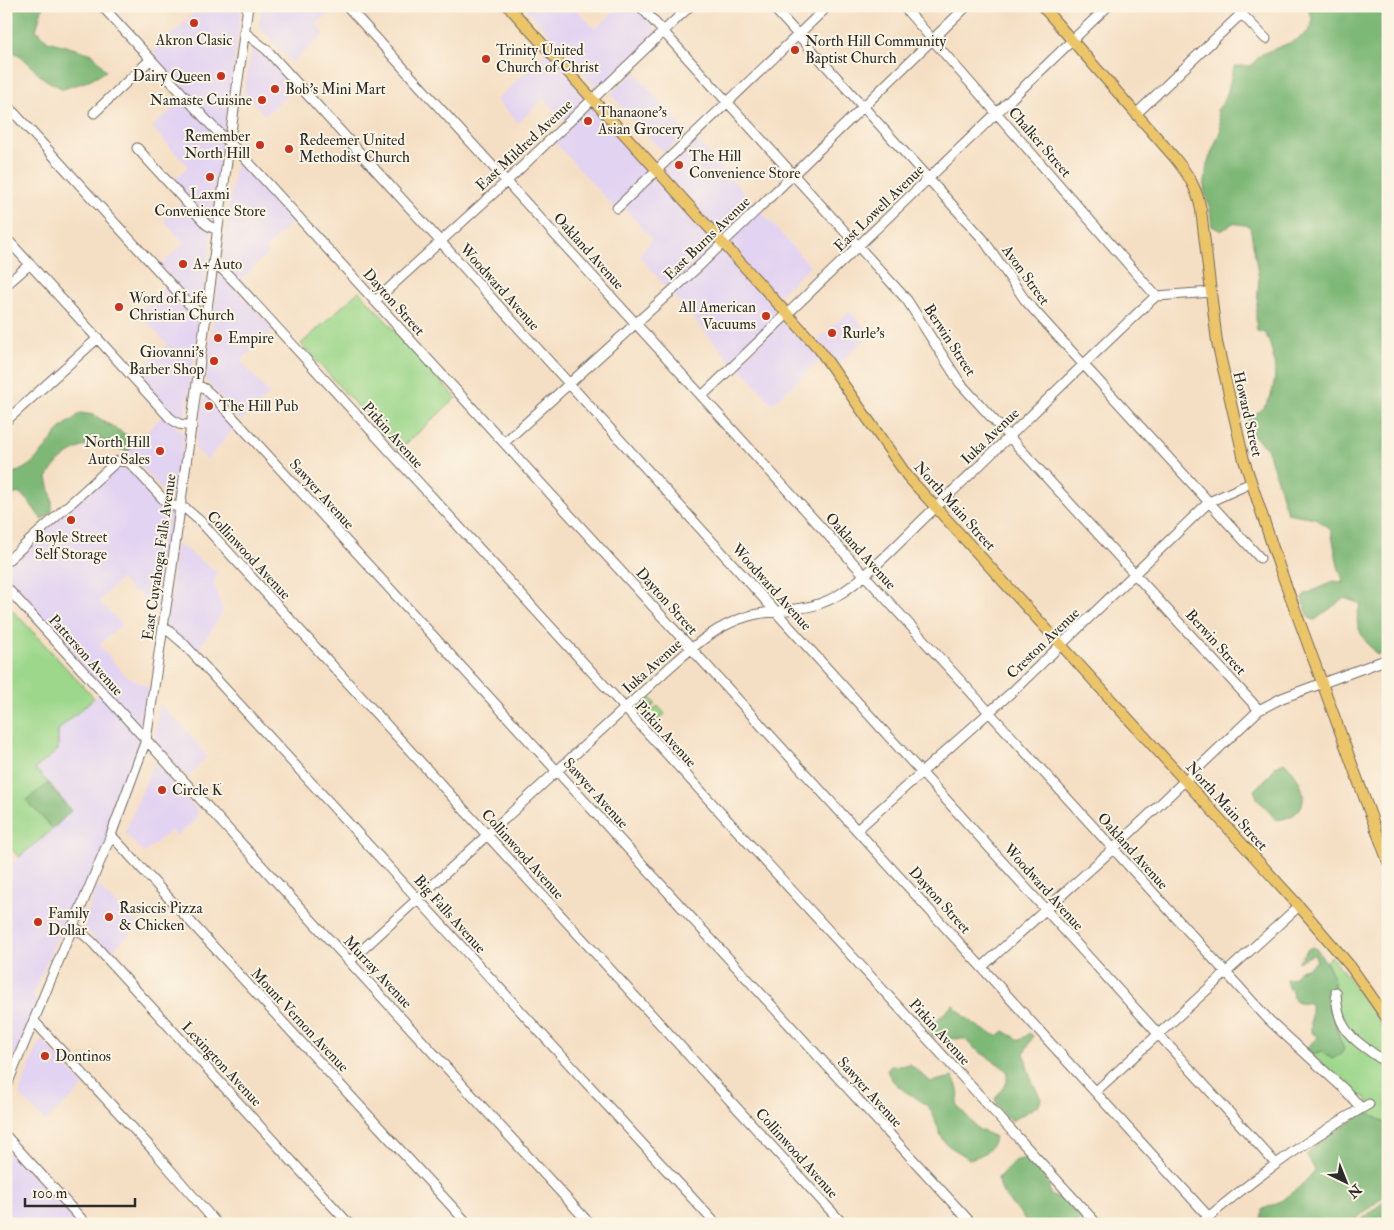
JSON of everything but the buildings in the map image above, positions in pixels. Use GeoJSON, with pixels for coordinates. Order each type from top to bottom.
{"type":"FeatureCollection","features":[{"type":"Feature","properties":{"kind":"main road","name":"North Main Street"},"geometry":{"type":"LineString","coordinates":[[508,6],[789,314],[830,362],[897,464],[1299,906],[1351,967],[1388,1020]]}},
{"type":"Feature","properties":{"kind":"main road","name":"Howard Street"},"geometry":{"type":"LineString","coordinates":[[1042,6],[1189,174],[1197,190],[1224,382],[1251,483],[1278,566],[1387,856]]}},
{"type":"Feature","properties":{"kind":"street","name":"Dayton Street"},"geometry":{"type":"LineString","coordinates":[[102,6],[505,442],[1208,1216]]}},
{"type":"Feature","properties":{"kind":"street","name":"East Cuyahoga Falls Avenue"},"geometry":{"type":"LineString","coordinates":[[6,1087],[111,835],[139,764],[146,740],[192,426],[248,6]]}},
{"type":"Feature","properties":{"kind":"street","name":"Oakland Avenue"},"geometry":{"type":"LineString","coordinates":[[347,6],[1285,1036],[1365,1106],[1276,1164]]}},
{"type":"Feature","properties":{"kind":"street","name":"Berwin Street"},"geometry":{"type":"LineString","coordinates":[[640,6],[914,309],[953,374],[1259,710]]}},
{"type":"Feature","properties":{"kind":"street","name":"East Mildred Avenue"},"geometry":{"type":"LineString","coordinates":[[375,301],[506,182],[690,6]]}},
{"type":"Feature","properties":{"kind":"street","name":"Avon Street"},"geometry":{"type":"LineString","coordinates":[[772,6],[983,239],[1025,300],[1260,558]]}},
{"type":"Feature","properties":{"kind":"street"},"geometry":{"type":"LineString","coordinates":[[617,208],[659,170],[828,6]]}},
{"type":"Feature","properties":{"kind":"street","name":"Chalker Street"},"geometry":{"type":"LineString","coordinates":[[903,6],[1156,296]]}},
{"type":"Feature","properties":{"kind":"street","name":"East Burns Avenue"},"geometry":{"type":"LineString","coordinates":[[505,442],[723,242],[967,6]]}},
{"type":"Feature","properties":{"kind":"street","name":"East Lowell Avenue"},"geometry":{"type":"LineString","coordinates":[[703,395],[1108,6]]}},
{"type":"Feature","properties":{"kind":"street"},"geometry":{"type":"LineString","coordinates":[[1234,6],[1266,39]]}},
{"type":"Feature","properties":{"kind":"street"},"geometry":{"type":"LineString","coordinates":[[1136,114],[1241,14]]}},
{"type":"Feature","properties":{"kind":"street","name":"Woodward Avenue"},"geometry":{"type":"LineString","coordinates":[[244,32],[267,50],[1276,1164]]}},
{"type":"Feature","properties":{"kind":"street"},"geometry":{"type":"LineString","coordinates":[[94,113],[151,59]]}},
{"type":"Feature","properties":{"kind":"street"},"geometry":{"type":"LineString","coordinates":[[6,104],[186,302],[198,313],[206,315]]}},
{"type":"Feature","properties":{"kind":"street"},"geometry":{"type":"LineString","coordinates":[[137,148],[206,224],[217,230]]}},
{"type":"Feature","properties":{"kind":"street"},"geometry":{"type":"LineString","coordinates":[[6,238],[170,418],[179,424],[192,426]]}},
{"type":"Feature","properties":{"kind":"street"},"geometry":{"type":"LineString","coordinates":[[6,285],[30,264]]}},
{"type":"Feature","properties":{"kind":"street","name":"Pitkin Avenue"},"geometry":{"type":"LineString","coordinates":[[212,266],[222,269],[1097,1224]]}},
{"type":"Feature","properties":{"kind":"street"},"geometry":{"type":"LineString","coordinates":[[1156,296],[1212,292]]}},
{"type":"Feature","properties":{"kind":"street","name":"Iuka Avenue"},"geometry":{"type":"LineString","coordinates":[[350,961],[691,649],[717,629],[733,621],[750,616],[800,610],[824,603],[844,591],[864,575],[1156,296]]}},
{"type":"Feature","properties":{"kind":"street"},"geometry":{"type":"LineString","coordinates":[[6,421],[98,338]]}},
{"type":"Feature","properties":{"kind":"street","name":"Sawyer Avenue"},"geometry":{"type":"LineString","coordinates":[[196,385],[205,388],[216,398],[972,1224]]}},
{"type":"Feature","properties":{"kind":"street","name":"Collinwood Avenue"},"geometry":{"type":"LineString","coordinates":[[6,562],[118,460],[129,462],[164,500],[190,511],[200,521],[843,1224]]}},
{"type":"Feature","properties":{"kind":"street","name":"Creston Avenue"},"geometry":{"type":"LineString","coordinates":[[857,830],[989,712],[1209,502],[1251,483]]}},
{"type":"Feature","properties":{"kind":"street","name":"Patterson Avenue"},"geometry":{"type":"LineString","coordinates":[[6,587],[146,740]]}},
{"type":"Feature","properties":{"kind":"street","name":"Big Falls Avenue"},"geometry":{"type":"LineString","coordinates":[[163,626],[183,643],[716,1224]]}},
{"type":"Feature","properties":{"kind":"street"},"geometry":{"type":"LineString","coordinates":[[982,967],[1113,849],[1259,710],[1282,698],[1388,659]]}},
{"type":"Feature","properties":{"kind":"street","name":"Murray Avenue"},"geometry":{"type":"LineString","coordinates":[[146,740],[590,1224]]}},
{"type":"Feature","properties":{"kind":"street","name":"Mount Vernon Avenue"},"geometry":{"type":"LineString","coordinates":[[111,835],[468,1224]]}},
{"type":"Feature","properties":{"kind":"street"},"geometry":{"type":"LineString","coordinates":[[1095,1092],[1299,906]]}},
{"type":"Feature","properties":{"kind":"street","name":"Lexington Avenue"},"geometry":{"type":"LineString","coordinates":[[73,924],[92,942],[349,1224]]}},
{"type":"Feature","properties":{"kind":"street"},"geometry":{"type":"LineString","coordinates":[[1336,992],[1341,1024],[1352,1037],[1388,1064]]}},
{"type":"Feature","properties":{"kind":"street"},"geometry":{"type":"LineString","coordinates":[[34,1021],[146,1142],[217,1224]]}},
{"type":"Feature","properties":{"kind":"street"},"geometry":{"type":"LineString","coordinates":[[6,1136],[86,1224]]}},
{"type":"Feature","properties":{"kind":"street"},"geometry":{"type":"LineString","coordinates":[[1200,1224],[1276,1164]]}},
{"type":"Feature","properties":{"kind":"shaded area"},"geometry":{"type":"Polygon","coordinates":[[[192,6],[242,6],[224,130],[217,126],[152,53],[196,11],[192,6]]]}},
{"type":"Feature","properties":{"kind":"shaded area"},"geometry":{"type":"Polygon","coordinates":[[[262,6],[336,7],[316,24],[325,34],[292,63],[259,26],[262,6]]]}},
{"type":"Feature","properties":{"kind":"shaded area"},"geometry":{"type":"Polygon","coordinates":[[[524,6],[573,6],[595,29],[621,6],[635,6],[657,31],[657,34],[603,85],[594,85],[524,6]]]}},
{"type":"Feature","properties":{"kind":"shaded area"},"geometry":{"type":"Polygon","coordinates":[[[256,45],[297,87],[265,115],[244,93],[252,47],[256,45]]]}},
{"type":"Feature","properties":{"kind":"shaded area"},"geometry":{"type":"Polygon","coordinates":[[[549,51],[658,170],[693,136],[810,266],[775,299],[789,314],[734,365],[639,256],[652,239],[624,208],[618,212],[552,139],[568,123],[543,99],[518,123],[496,100],[549,51]]]}},
{"type":"Feature","properties":{"kind":"shaded area"},"geometry":{"type":"Polygon","coordinates":[[[634,72],[687,133],[665,152],[658,147],[612,96],[612,92],[634,72]]]}},
{"type":"Feature","properties":{"kind":"shaded area"},"geometry":{"type":"Polygon","coordinates":[[[183,99],[224,144],[213,224],[207,222],[172,182],[188,167],[152,127],[183,99]]]}},
{"type":"Feature","properties":{"kind":"shaded area"},"geometry":{"type":"Polygon","coordinates":[[[239,158],[296,219],[265,249],[268,253],[239,282],[221,261],[235,166],[239,158]]]}},
{"type":"Feature","properties":{"kind":"shaded area"},"geometry":{"type":"Polygon","coordinates":[[[183,202],[212,233],[200,306],[193,303],[161,265],[184,243],[164,220],[183,202]]]}},
{"type":"Feature","properties":{"kind":"shaded area"},"geometry":{"type":"Polygon","coordinates":[[[219,274],[226,278],[273,330],[241,361],[269,394],[241,421],[205,380],[219,274]]]}},
{"type":"Feature","properties":{"kind":"shaded area"},"geometry":{"type":"Polygon","coordinates":[[[166,286],[200,320],[185,417],[174,417],[136,375],[167,344],[138,313],[166,286]]]}},
{"type":"Feature","properties":{"kind":"shaded area"},"geometry":{"type":"Polygon","coordinates":[[[849,311],[871,334],[834,368],[814,343],[849,311]]]}},
{"type":"Feature","properties":{"kind":"shaded area"},"geometry":{"type":"Polygon","coordinates":[[[788,316],[823,357],[772,404],[738,365],[788,316]]]}},
{"type":"Feature","properties":{"kind":"shaded area"},"geometry":{"type":"Polygon","coordinates":[[[211,396],[237,425],[207,460],[195,448],[204,397],[211,396]]]}},
{"type":"Feature","properties":{"kind":"shaded area"},"geometry":{"type":"Polygon","coordinates":[[[164,414],[185,436],[174,499],[167,496],[128,451],[164,414]]]}},
{"type":"Feature","properties":{"kind":"shaded area"},"geometry":{"type":"Polygon","coordinates":[[[121,463],[128,466],[172,513],[159,614],[136,591],[133,593],[121,579],[99,601],[122,624],[99,645],[125,675],[152,689],[145,737],[6,584],[6,565],[121,463]]]}},
{"type":"Feature","properties":{"kind":"shaded area"},"geometry":{"type":"Polygon","coordinates":[[[177,543],[217,572],[214,583],[223,612],[196,654],[165,625],[177,543]]]}},
{"type":"Feature","properties":{"kind":"shaded area"},"geometry":{"type":"Polygon","coordinates":[[[102,692],[146,740],[67,940],[60,931],[32,996],[38,1001],[6,1078],[6,879],[9,876],[6,872],[19,857],[71,811],[34,769],[58,750],[58,730],[102,692]]]}},
{"type":"Feature","properties":{"kind":"shaded area"},"geometry":{"type":"Polygon","coordinates":[[[159,704],[182,726],[207,756],[188,777],[154,742],[159,704]]]}},
{"type":"Feature","properties":{"kind":"shaded area"},"geometry":{"type":"Polygon","coordinates":[[[153,764],[157,764],[198,811],[197,818],[177,836],[171,830],[144,853],[125,833],[153,764]]]}},
{"type":"Feature","properties":{"kind":"shaded area"},"geometry":{"type":"Polygon","coordinates":[[[97,885],[138,926],[109,954],[83,926],[97,885]]]}},
{"type":"Feature","properties":{"kind":"shaded area"},"geometry":{"type":"Polygon","coordinates":[[[43,1041],[84,1086],[45,1122],[19,1094],[39,1042],[43,1041]]]}},
{"type":"Feature","properties":{"kind":"shaded area"},"geometry":{"type":"Polygon","coordinates":[[[6,1136],[86,1224],[6,1224],[6,1136]]]}},
{"type":"Feature","properties":{"kind":"green space"},"geometry":{"type":"Polygon","coordinates":[[[6,6],[43,6],[36,30],[48,41],[93,54],[106,71],[85,82],[63,89],[47,80],[22,57],[6,51],[6,6]]]}},
{"type":"Feature","properties":{"kind":"green space"},"geometry":{"type":"Polygon","coordinates":[[[1305,6],[1388,6],[1388,652],[1377,655],[1363,637],[1358,625],[1358,612],[1361,604],[1344,598],[1315,620],[1309,618],[1303,601],[1304,595],[1334,581],[1344,583],[1338,566],[1331,530],[1315,518],[1287,513],[1268,450],[1247,429],[1245,422],[1262,409],[1269,400],[1275,375],[1273,357],[1268,340],[1265,333],[1257,331],[1256,316],[1259,279],[1250,226],[1233,223],[1221,231],[1212,226],[1210,210],[1204,190],[1207,164],[1221,129],[1217,110],[1225,99],[1235,66],[1250,66],[1261,55],[1299,38],[1307,32],[1312,25],[1311,17],[1305,6]]]}},
{"type":"Feature","properties":{"kind":"green space"},"geometry":{"type":"Polygon","coordinates":[[[359,291],[456,398],[398,451],[301,344],[359,291]]]}},
{"type":"Feature","properties":{"kind":"green space"},"geometry":{"type":"Polygon","coordinates":[[[80,413],[94,415],[136,441],[135,445],[128,451],[90,437],[87,445],[64,457],[47,478],[52,499],[52,511],[42,520],[27,499],[18,493],[6,498],[6,473],[22,469],[30,464],[59,430],[80,413]]]}},
{"type":"Feature","properties":{"kind":"green space"},"geometry":{"type":"Polygon","coordinates":[[[6,603],[94,698],[58,730],[58,750],[35,769],[49,783],[27,800],[53,829],[19,857],[6,844],[6,603]]]}},
{"type":"Feature","properties":{"kind":"green space"},"geometry":{"type":"Polygon","coordinates":[[[650,697],[655,704],[652,707],[647,706],[652,710],[658,706],[665,714],[651,725],[637,709],[650,697]]]}},
{"type":"Feature","properties":{"kind":"green space"},"geometry":{"type":"Polygon","coordinates":[[[1284,762],[1292,770],[1302,788],[1302,805],[1297,812],[1276,820],[1257,798],[1254,790],[1271,774],[1274,767],[1284,762]]]}},
{"type":"Feature","properties":{"kind":"green space"},"geometry":{"type":"Polygon","coordinates":[[[49,783],[71,811],[53,829],[26,800],[49,783]]]}},
{"type":"Feature","properties":{"kind":"green space"},"geometry":{"type":"Polygon","coordinates":[[[1313,947],[1317,949],[1330,969],[1334,982],[1331,1006],[1336,1016],[1336,1029],[1344,1049],[1341,1054],[1332,1059],[1321,1051],[1315,1054],[1307,1050],[1307,1047],[1318,1037],[1311,1032],[1311,1006],[1310,1003],[1298,1002],[1293,998],[1292,990],[1288,988],[1286,979],[1294,978],[1300,970],[1309,967],[1317,961],[1314,954],[1298,962],[1308,949],[1313,947]]]}},
{"type":"Feature","properties":{"kind":"green space"},"geometry":{"type":"Polygon","coordinates":[[[1331,956],[1367,1002],[1388,1037],[1388,1125],[1367,1111],[1371,1108],[1366,1098],[1356,1094],[1310,1053],[1321,1051],[1328,1057],[1340,1036],[1331,1006],[1334,995],[1332,972],[1326,962],[1331,956]]]}},
{"type":"Feature","properties":{"kind":"green space"},"geometry":{"type":"Polygon","coordinates":[[[953,1005],[974,1024],[991,1034],[998,1036],[1004,1031],[1020,1040],[1030,1033],[1033,1036],[1024,1053],[1030,1077],[1041,1099],[1039,1105],[1011,1121],[999,1109],[995,1099],[1007,1082],[1007,1071],[965,1039],[931,1036],[928,1028],[953,1005]]]}},
{"type":"Feature","properties":{"kind":"green space"},"geometry":{"type":"Polygon","coordinates":[[[910,1064],[931,1082],[952,1077],[958,1090],[957,1105],[978,1129],[995,1137],[986,1152],[969,1159],[944,1141],[928,1107],[897,1086],[889,1076],[887,1070],[892,1065],[910,1064]]]}},
{"type":"Feature","properties":{"kind":"green space"},"geometry":{"type":"Polygon","coordinates":[[[1367,1111],[1388,1125],[1388,1193],[1350,1224],[1254,1224],[1261,1218],[1263,1209],[1279,1202],[1292,1193],[1315,1170],[1306,1155],[1318,1143],[1367,1111]]]}},
{"type":"Feature","properties":{"kind":"green space"},"geometry":{"type":"Polygon","coordinates":[[[1026,1158],[1043,1174],[1050,1189],[1050,1195],[1067,1201],[1082,1220],[1077,1224],[1028,1224],[1003,1193],[998,1178],[1014,1161],[1026,1158]]]}},
{"type":"Feature","properties":{"kind":"green space"},"geometry":{"type":"Polygon","coordinates":[[[1388,1198],[1388,1224],[1356,1224],[1388,1198]]]}},
{"type":"Feature","properties":{"kind":"place","name":"Akron Clasic"},"geometry":{"type":"Point","coordinates":[194,23]}},
{"type":"Feature","properties":{"kind":"place","name":"North Hill Community Baptist Church"},"geometry":{"type":"Point","coordinates":[795,50]}},
{"type":"Feature","properties":{"kind":"place","name":"Trinity United Church of Christ"},"geometry":{"type":"Point","coordinates":[486,59]}},
{"type":"Feature","properties":{"kind":"place","name":"Dairy Queen"},"geometry":{"type":"Point","coordinates":[221,76]}},
{"type":"Feature","properties":{"kind":"place","name":"Bob's Mini Mart"},"geometry":{"type":"Point","coordinates":[275,89]}},
{"type":"Feature","properties":{"kind":"place","name":"Namaste Cuisine"},"geometry":{"type":"Point","coordinates":[262,100]}},
{"type":"Feature","properties":{"kind":"place","name":"Thanaone's Asian Grocery"},"geometry":{"type":"Point","coordinates":[588,121]}},
{"type":"Feature","properties":{"kind":"place","name":"Remember North Hill"},"geometry":{"type":"Point","coordinates":[260,145]}},
{"type":"Feature","properties":{"kind":"place","name":"Redeemer United Methodist Church"},"geometry":{"type":"Point","coordinates":[289,149]}},
{"type":"Feature","properties":{"kind":"place","name":"The Hill Convenience Store"},"geometry":{"type":"Point","coordinates":[679,165]}},
{"type":"Feature","properties":{"kind":"place","name":"Laxmi Convenience Store"},"geometry":{"type":"Point","coordinates":[210,177]}},
{"type":"Feature","properties":{"kind":"place","name":"A+ Auto"},"geometry":{"type":"Point","coordinates":[183,264]}},
{"type":"Feature","properties":{"kind":"place","name":"Word of Life Christian Church"},"geometry":{"type":"Point","coordinates":[119,307]}},
{"type":"Feature","properties":{"kind":"place","name":"All American Vacuums"},"geometry":{"type":"Point","coordinates":[766,316]}},
{"type":"Feature","properties":{"kind":"place","name":"Rurle's"},"geometry":{"type":"Point","coordinates":[832,333]}},
{"type":"Feature","properties":{"kind":"place","name":"Empire"},"geometry":{"type":"Point","coordinates":[218,338]}},
{"type":"Feature","properties":{"kind":"place","name":"Giovanni's Barber Shop"},"geometry":{"type":"Point","coordinates":[214,361]}},
{"type":"Feature","properties":{"kind":"place","name":"The Hill Pub"},"geometry":{"type":"Point","coordinates":[209,406]}},
{"type":"Feature","properties":{"kind":"place","name":"North Hill Auto Sales"},"geometry":{"type":"Point","coordinates":[160,451]}},
{"type":"Feature","properties":{"kind":"place","name":"Boyle Street Self Storage"},"geometry":{"type":"Point","coordinates":[71,520]}},
{"type":"Feature","properties":{"kind":"place","name":"Circle K"},"geometry":{"type":"Point","coordinates":[162,790]}},
{"type":"Feature","properties":{"kind":"place","name":"Rasiccis Pizza & Chicken"},"geometry":{"type":"Point","coordinates":[109,917]}},
{"type":"Feature","properties":{"kind":"place","name":"Family Dollar"},"geometry":{"type":"Point","coordinates":[38,922]}},
{"type":"Feature","properties":{"kind":"place","name":"Dontinos"},"geometry":{"type":"Point","coordinates":[45,1056]}}]}
